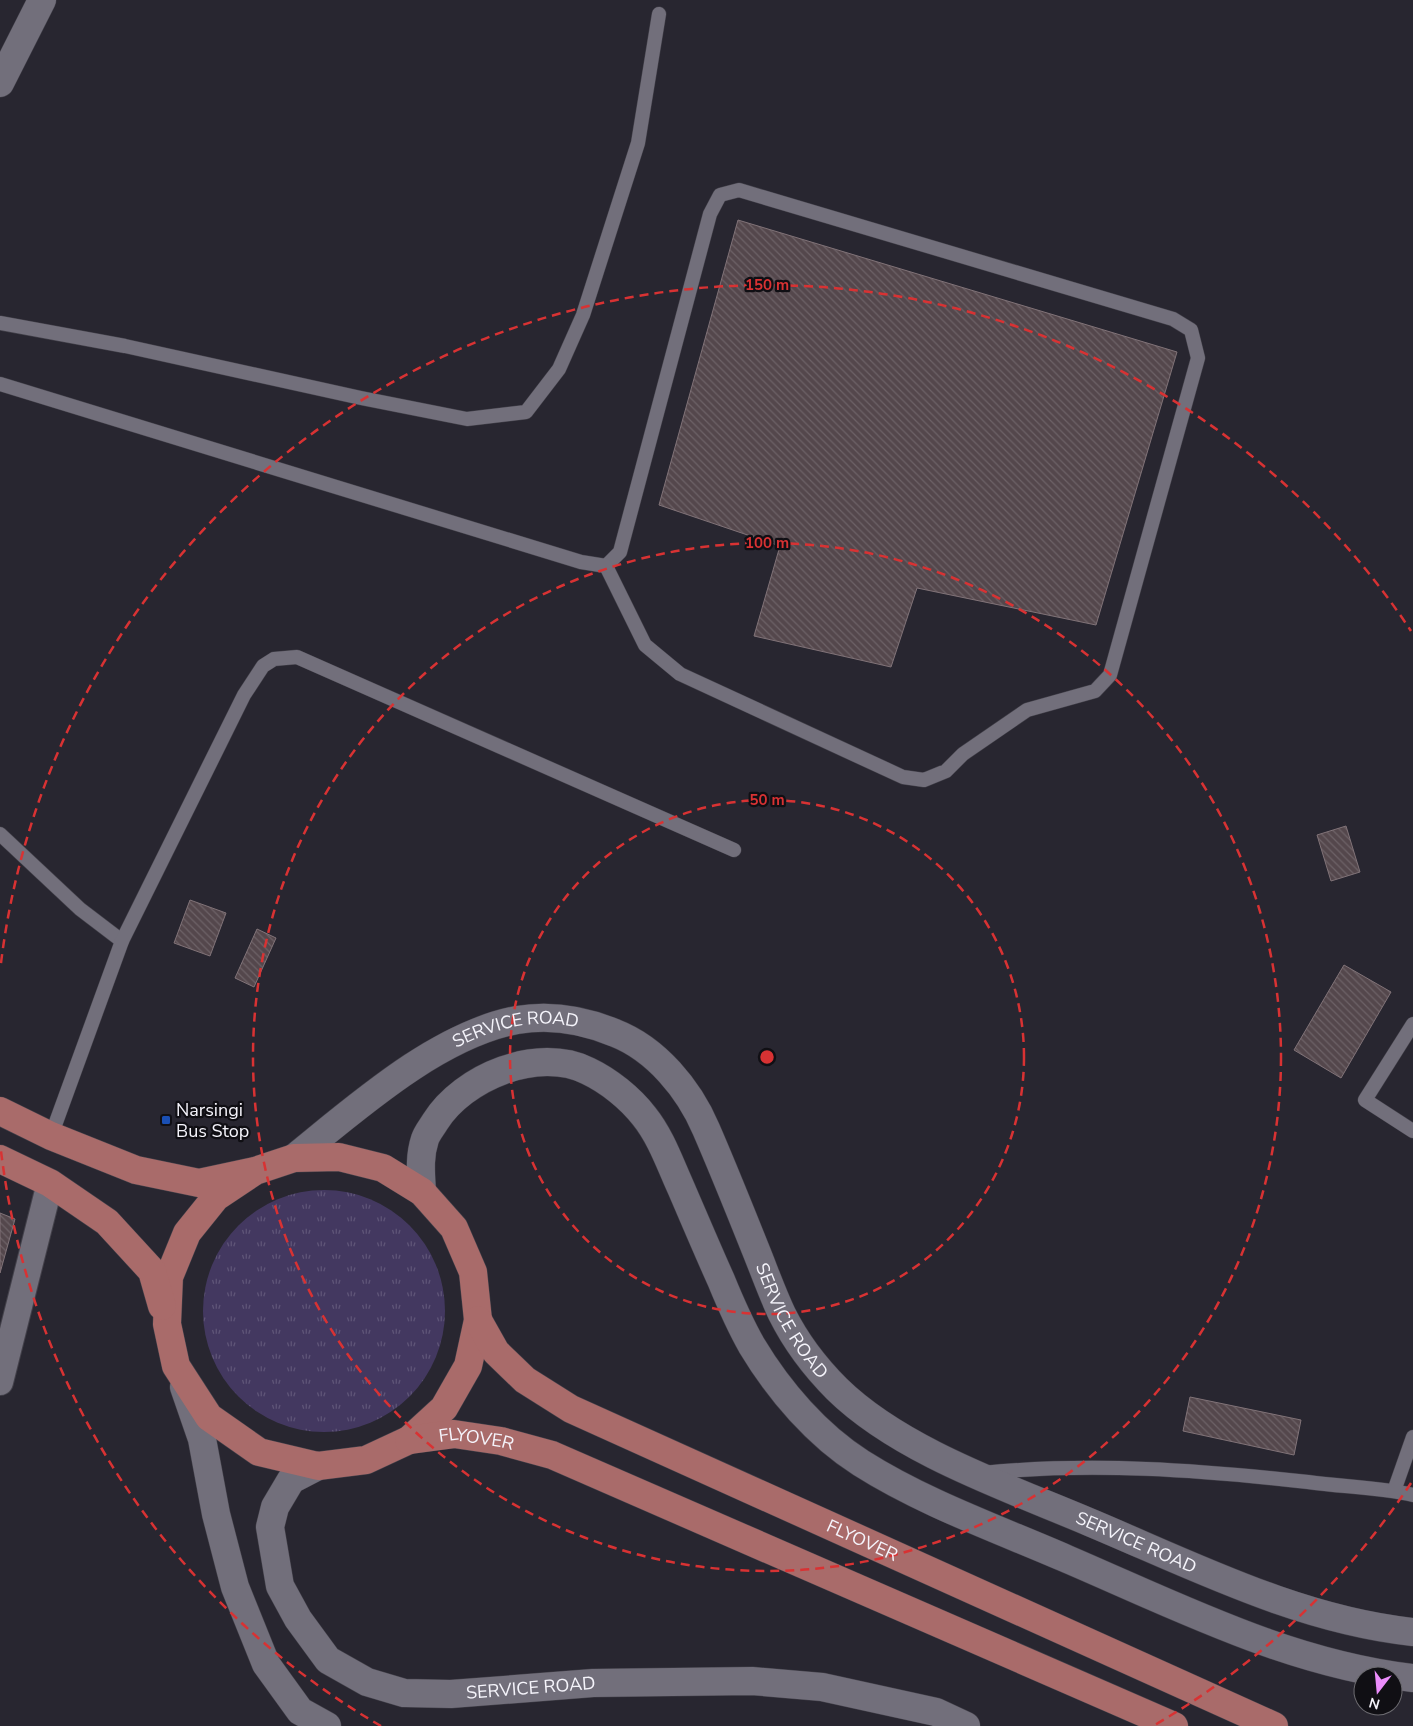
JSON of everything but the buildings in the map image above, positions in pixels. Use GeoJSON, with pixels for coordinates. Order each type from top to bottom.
{"type":"FeatureCollection","features":[{"type":"Feature","properties":{"kind":"main road"},"geometry":{"type":"LineString","coordinates":[[0,83],[42,0]]}},
{"type":"Feature","properties":{"kind":"main road","name":"SERVICE ROAD"},"geometry":{"type":"LineString","coordinates":[[294,1158],[404,1072],[445,1048],[486,1028],[520,1020],[557,1018],[591,1023],[628,1038],[660,1062],[686,1092],[705,1124],[782,1313],[804,1351],[838,1390],[879,1423],[924,1449],[975,1474],[1232,1582],[1289,1604],[1344,1621],[1388,1630],[1413,1632]]}},
{"type":"Feature","properties":{"kind":"main road","name":"SERVICE ROAD"},"geometry":{"type":"LineString","coordinates":[[422,1192],[420,1165],[426,1138],[442,1112],[464,1090],[491,1075],[522,1065],[555,1061],[586,1069],[616,1088],[644,1116],[654,1131],[663,1146],[731,1304],[748,1338],[784,1392],[820,1431],[859,1462],[906,1489],[1271,1645],[1340,1666],[1413,1678]]}},
{"type":"Feature","properties":{"kind":"main road"},"geometry":{"type":"LineString","coordinates":[[0,1111],[51,1136],[136,1170],[199,1182],[255,1171],[294,1158],[339,1157],[383,1168],[422,1192],[454,1228],[473,1272],[478,1320],[468,1366],[454,1391],[444,1408],[409,1440],[366,1460],[318,1466],[258,1452],[209,1417],[176,1366]]}},
{"type":"Feature","properties":{"kind":"main road"},"geometry":{"type":"LineString","coordinates":[[0,1159],[50,1183],[107,1222],[152,1271],[167,1324],[176,1366],[202,1439],[216,1514],[235,1587],[266,1664],[300,1711],[327,1726]]}},
{"type":"Feature","properties":{"kind":"main road"},"geometry":{"type":"LineString","coordinates":[[167,1324],[170,1277],[186,1233],[216,1197],[255,1171]]}},
{"type":"Feature","properties":{"kind":"main road","name":"FLYOVER"},"geometry":{"type":"LineString","coordinates":[[478,1320],[496,1352],[525,1380],[571,1409],[1274,1726]]}},
{"type":"Feature","properties":{"kind":"main road","name":"FLYOVER"},"geometry":{"type":"LineString","coordinates":[[409,1440],[454,1434],[501,1441],[552,1455],[1174,1726]]}},
{"type":"Feature","properties":{"kind":"main road","name":"SERVICE ROAD"},"geometry":{"type":"LineString","coordinates":[[318,1466],[291,1480],[275,1507],[270,1527],[280,1586],[298,1619],[328,1660],[367,1682],[404,1693],[451,1694],[593,1683],[769,1683],[822,1687],[936,1712],[966,1726]]}},
{"type":"Feature","properties":{"kind":"street"},"geometry":{"type":"LineString","coordinates":[[0,1382],[50,1183]]}},
{"type":"Feature","properties":{"kind":"lane"},"geometry":{"type":"LineString","coordinates":[[0,323],[125,346],[361,398],[467,419],[526,412],[559,369],[586,306],[638,143],[659,14]]}},
{"type":"Feature","properties":{"kind":"lane"},"geometry":{"type":"LineString","coordinates":[[739,190],[1173,319],[1191,330],[1198,358],[1110,675],[1096,691],[1027,710],[963,754],[946,770],[924,780],[903,777],[680,674],[645,645],[606,566],[620,552],[710,214],[720,195],[739,190]]}},
{"type":"Feature","properties":{"kind":"lane"},"geometry":{"type":"LineString","coordinates":[[0,384],[581,562],[606,566]]}},
{"type":"Feature","properties":{"kind":"lane"},"geometry":{"type":"LineString","coordinates":[[51,1136],[122,941],[244,695],[263,666],[274,659],[297,657],[734,850]]}},
{"type":"Feature","properties":{"kind":"lane"},"geometry":{"type":"LineString","coordinates":[[0,834],[80,909],[122,941]]}},
{"type":"Feature","properties":{"kind":"lane"},"geometry":{"type":"LineString","coordinates":[[1413,1024],[1365,1100],[1413,1131]]}},
{"type":"Feature","properties":{"kind":"lane"},"geometry":{"type":"LineString","coordinates":[[1394,1491],[1413,1436]]}},
{"type":"Feature","properties":{"kind":"lane"},"geometry":{"type":"LineString","coordinates":[[975,1474],[1033,1468],[1120,1467],[1248,1476],[1394,1491],[1413,1495]]}},
{"type":"Feature","properties":{"kind":"green space"},"geometry":{"type":"Polygon","coordinates":[[[324,1190],[348,1192],[381,1204],[401,1218],[417,1234],[431,1254],[440,1276],[445,1311],[443,1335],[431,1368],[417,1388],[401,1404],[381,1418],[359,1427],[324,1432],[300,1430],[267,1418],[247,1404],[231,1388],[217,1368],[208,1346],[203,1311],[205,1287],[217,1254],[231,1234],[247,1218],[267,1204],[289,1195],[324,1190]]]}},
{"type":"Feature","properties":{"kind":"place","name":"Narsingi Bus Stop"},"geometry":{"type":"Point","coordinates":[166,1120]}}]}
